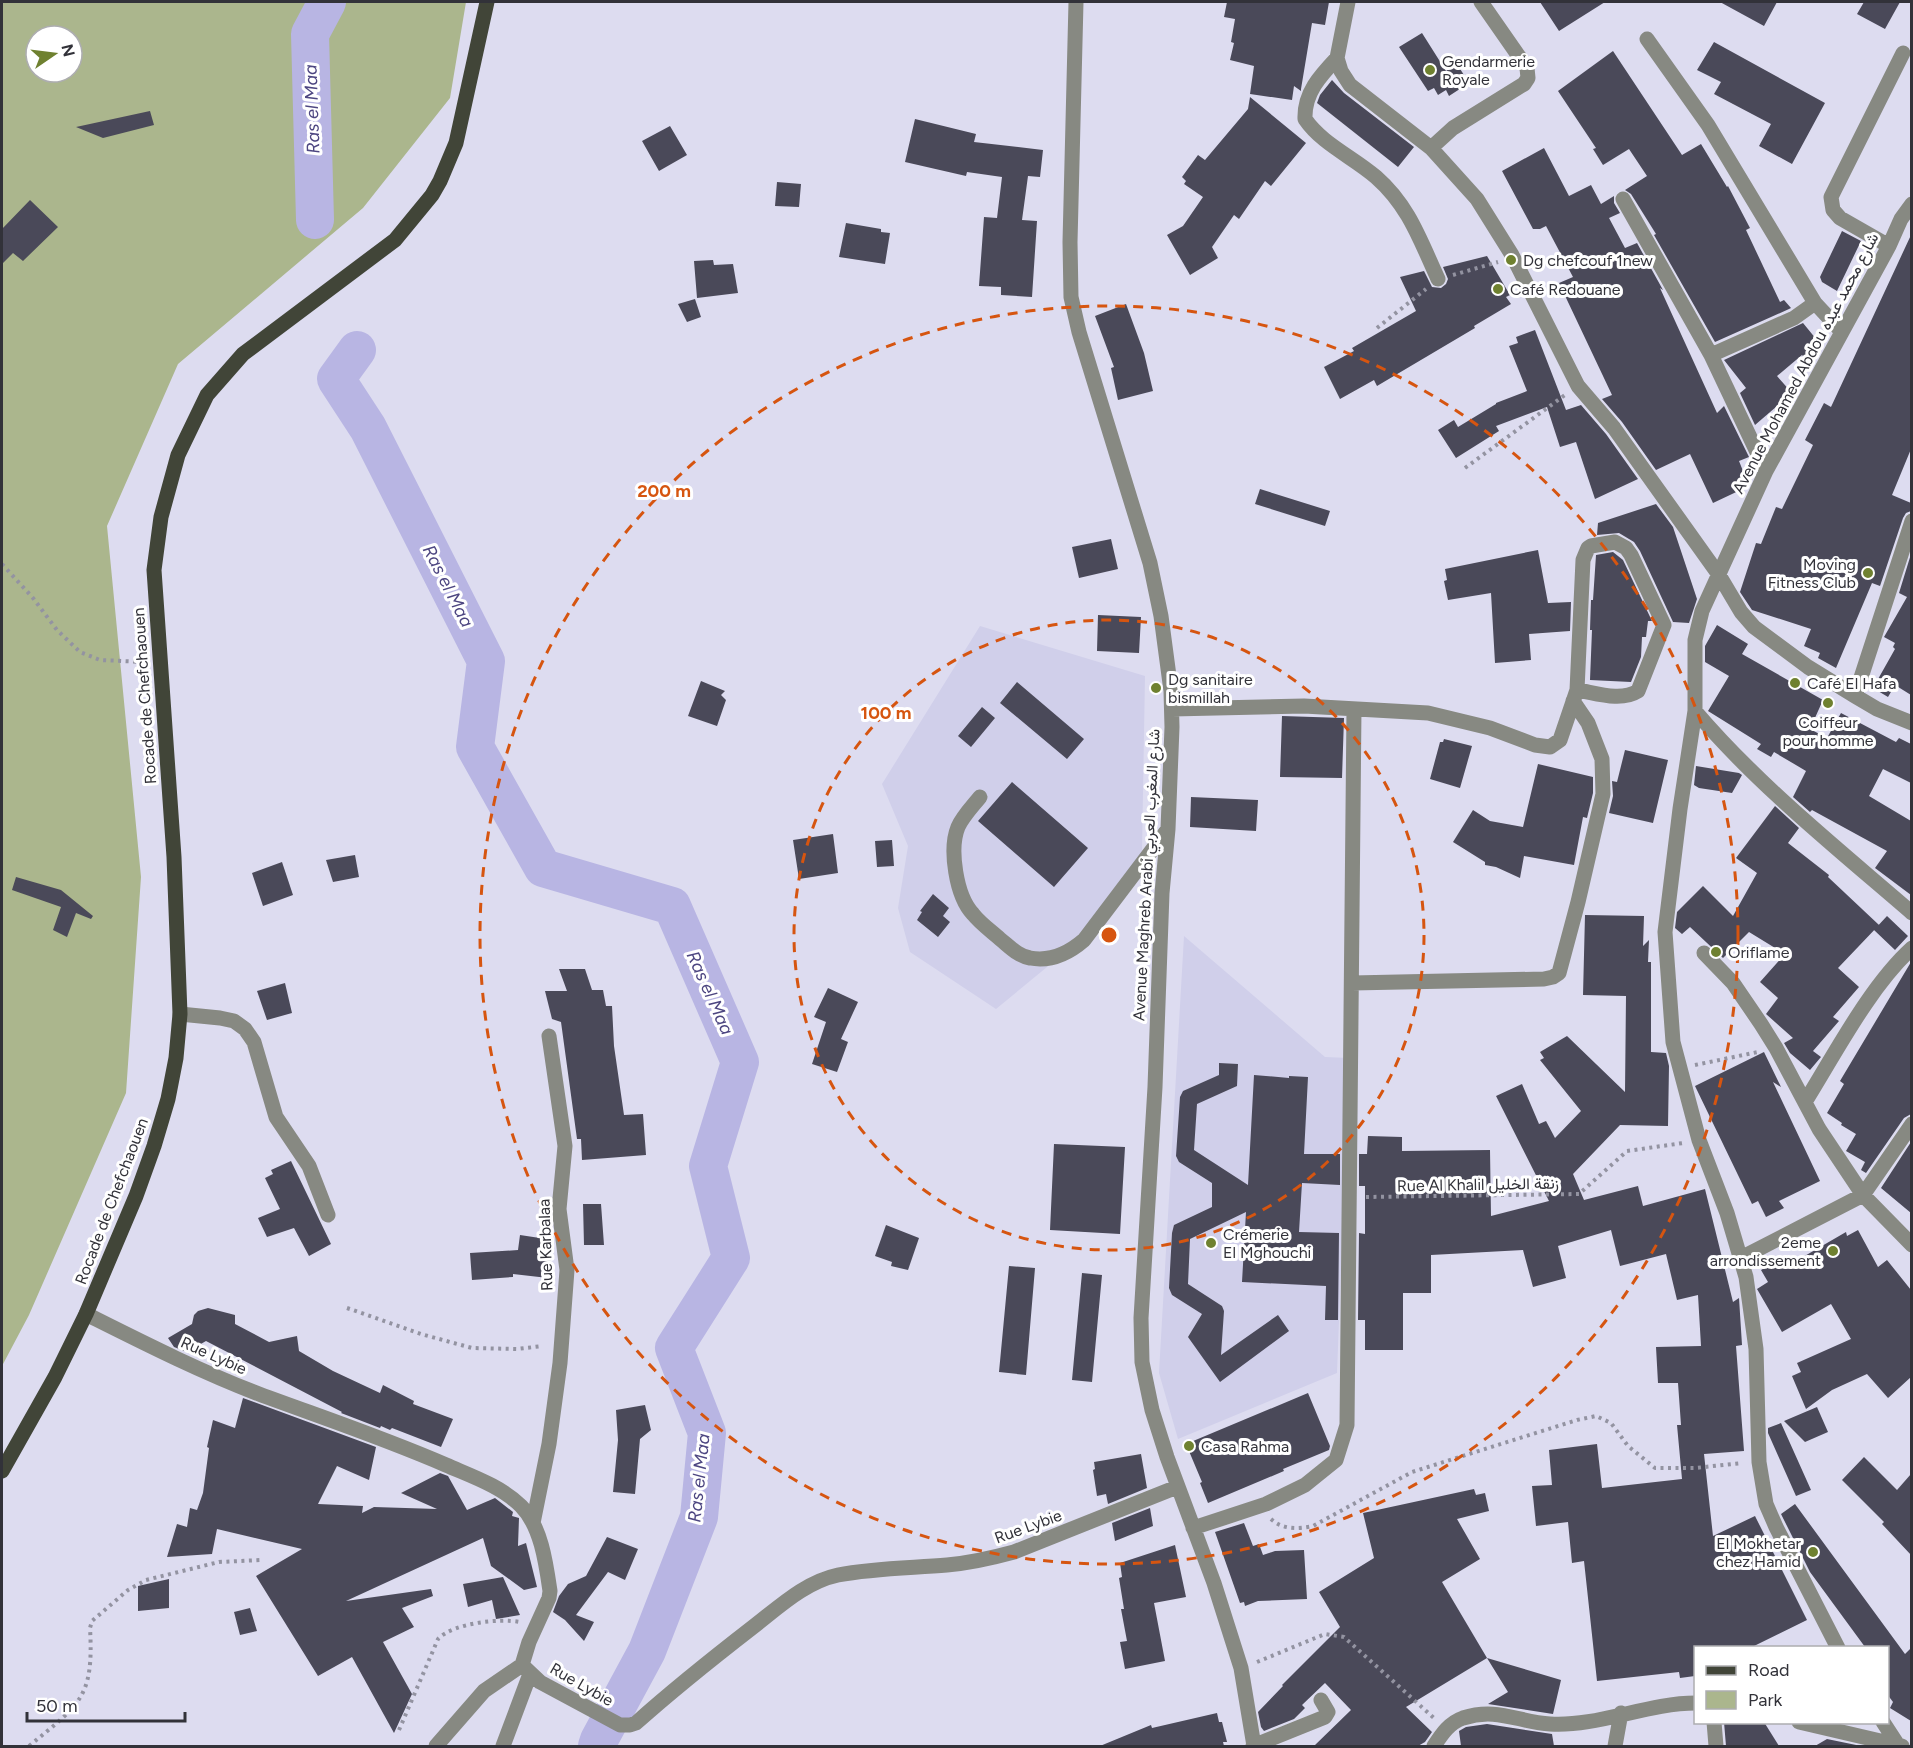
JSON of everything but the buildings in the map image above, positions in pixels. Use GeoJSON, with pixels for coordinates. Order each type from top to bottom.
{"type":"FeatureCollection","features":[{"type":"Feature","properties":{"kind":"main road","name":"Rocade de Chefchaouen"},"geometry":{"type":"LineString","coordinates":[[2,1471],[55,1377],[86,1314],[136,1196],[154,1146],[168,1099],[174,1068],[180,1014],[174,857],[154,570],[161,517],[178,455],[207,395],[243,354],[395,240],[432,195],[456,143],[487,2]]}},
{"type":"Feature","properties":{"kind":"street","name":"Avenue Maghreb Arabi شارع المغرب العربي"},"geometry":{"type":"LineString","coordinates":[[1076,2],[1071,297],[1079,332],[1150,563],[1161,616],[1172,709],[1155,1086],[1141,1318],[1142,1362],[1152,1410],[1177,1487],[1214,1583],[1242,1668],[1254,1746]]}},
{"type":"Feature","properties":{"kind":"street"},"geometry":{"type":"LineString","coordinates":[[1348,2],[1337,58],[1341,71],[1350,85],[1431,148],[1477,199],[1512,255],[1578,386],[1614,428],[1719,574],[1734,601],[1754,627],[1808,667],[1855,696],[1877,709],[1911,723]]}},
{"type":"Feature","properties":{"kind":"street"},"geometry":{"type":"LineString","coordinates":[[1431,148],[1453,128],[1524,84],[1528,78],[1527,68],[1481,2]]}},
{"type":"Feature","properties":{"kind":"street"},"geometry":{"type":"LineString","coordinates":[[1647,39],[1708,125],[1815,303],[1841,331]]}},
{"type":"Feature","properties":{"kind":"street"},"geometry":{"type":"LineString","coordinates":[[1888,246],[1840,218],[1833,210],[1831,197],[1903,54]]}},
{"type":"Feature","properties":{"kind":"street"},"geometry":{"type":"LineString","coordinates":[[1337,58],[1324,72],[1307,99],[1305,119],[1313,131],[1375,176],[1405,208],[1438,279]]}},
{"type":"Feature","properties":{"kind":"street"},"geometry":{"type":"LineString","coordinates":[[1623,199],[1711,355],[1766,471]]}},
{"type":"Feature","properties":{"kind":"street","name":"Avenue Mohamed Abdou شارع محمد عبده"},"geometry":{"type":"LineString","coordinates":[[1837,1646],[1766,1504],[1759,1462],[1756,1349],[1746,1277],[1727,1213],[1699,1140],[1673,1042],[1665,932],[1680,808],[1695,711],[1695,640],[1702,611],[1766,471],[1911,204]]}},
{"type":"Feature","properties":{"kind":"street"},"geometry":{"type":"LineString","coordinates":[[1711,355],[1794,318],[1815,303]]}},
{"type":"Feature","properties":{"kind":"street"},"geometry":{"type":"LineString","coordinates":[[1855,696],[1911,521]]}},
{"type":"Feature","properties":{"kind":"street"},"geometry":{"type":"LineString","coordinates":[[1172,709],[1304,706],[1428,713],[1506,732],[1535,745],[1550,747],[1560,740],[1575,696],[1583,560],[1591,546],[1615,542],[1626,548],[1631,555],[1664,625],[1638,691],[1619,697],[1575,696]]}},
{"type":"Feature","properties":{"kind":"street"},"geometry":{"type":"LineString","coordinates":[[1352,983],[1544,979],[1559,973],[1603,794],[1602,759],[1575,696]]}},
{"type":"Feature","properties":{"kind":"street"},"geometry":{"type":"LineString","coordinates":[[1193,1528],[1257,1506],[1305,1485],[1336,1460],[1347,1425],[1354,709]]}},
{"type":"Feature","properties":{"kind":"street"},"geometry":{"type":"LineString","coordinates":[[1695,711],[1773,792],[1911,913]]}},
{"type":"Feature","properties":{"kind":"street"},"geometry":{"type":"LineString","coordinates":[[980,797],[965,815],[958,828],[954,844],[960,892],[972,914],[1020,956],[1032,959],[1057,957],[1071,951],[1084,940],[1168,829]]}},
{"type":"Feature","properties":{"kind":"street"},"geometry":{"type":"LineString","coordinates":[[1805,1102],[1883,980],[1898,960],[1911,948]]}},
{"type":"Feature","properties":{"kind":"street"},"geometry":{"type":"LineString","coordinates":[[1704,953],[1732,983],[1776,1048],[1819,1129],[1863,1195],[1911,1245]]}},
{"type":"Feature","properties":{"kind":"street"},"geometry":{"type":"LineString","coordinates":[[180,1014],[234,1021],[245,1029],[254,1042],[276,1117],[309,1166],[328,1215]]}},
{"type":"Feature","properties":{"kind":"street","name":"Rue Karbalaa"},"geometry":{"type":"LineString","coordinates":[[533,1523],[549,1444],[562,1345],[567,1270],[559,1209],[565,1146],[549,1036]]}},
{"type":"Feature","properties":{"kind":"street"},"geometry":{"type":"LineString","coordinates":[[1741,1258],[1863,1195],[1911,1124]]}},
{"type":"Feature","properties":{"kind":"street","name":"Rue Lybie"},"geometry":{"type":"LineString","coordinates":[[86,1314],[185,1362],[256,1393],[364,1432],[483,1481],[505,1493],[522,1507],[533,1523],[539,1539],[550,1591],[549,1599],[535,1626],[531,1673],[620,1725],[636,1723],[758,1624],[809,1586],[824,1579],[877,1569],[949,1565],[993,1558],[1014,1552],[1177,1487]]}},
{"type":"Feature","properties":{"kind":"street"},"geometry":{"type":"LineString","coordinates":[[436,1746],[484,1691],[531,1673]]}},
{"type":"Feature","properties":{"kind":"street"},"geometry":{"type":"LineString","coordinates":[[503,1746],[531,1673]]}},
{"type":"Feature","properties":{"kind":"street"},"geometry":{"type":"LineString","coordinates":[[1254,1746],[1325,1717],[1327,1711],[1321,1700]]}},
{"type":"Feature","properties":{"kind":"street"},"geometry":{"type":"LineString","coordinates":[[1434,1746],[1446,1728],[1462,1719],[1496,1713],[1547,1724],[1574,1724],[1621,1713],[1694,1703]]}},
{"type":"Feature","properties":{"kind":"street"},"geometry":{"type":"LineString","coordinates":[[1615,1746],[1621,1713]]}},
{"type":"Feature","properties":{"kind":"street"},"geometry":{"type":"LineString","coordinates":[[1714,1724],[1716,1746]]}},
{"type":"Feature","properties":{"kind":"street"},"geometry":{"type":"LineString","coordinates":[[1806,1724],[1900,1746]]}},
{"type":"Feature","properties":{"kind":"street"},"geometry":{"type":"LineString","coordinates":[[1884,1724],[1900,1746]]}},
{"type":"Feature","properties":{"kind":"path"},"geometry":{"type":"LineString","coordinates":[[1377,328],[1438,279],[1504,260],[1512,255]]}},
{"type":"Feature","properties":{"kind":"path"},"geometry":{"type":"LineString","coordinates":[[1465,468],[1578,386]]}},
{"type":"Feature","properties":{"kind":"path"},"geometry":{"type":"LineString","coordinates":[[2,564],[33,598],[57,630],[80,652],[100,660],[160,663]]}},
{"type":"Feature","properties":{"kind":"path"},"geometry":{"type":"LineString","coordinates":[[1680,1068],[1776,1048]]}},
{"type":"Feature","properties":{"kind":"path","name":"Rue Al Khalil زنقة الخليل"},"geometry":{"type":"LineString","coordinates":[[1349,1197],[1579,1194],[1627,1151],[1699,1140]]}},
{"type":"Feature","properties":{"kind":"path"},"geometry":{"type":"LineString","coordinates":[[347,1308],[421,1334],[472,1347],[517,1349],[562,1345]]}},
{"type":"Feature","properties":{"kind":"path"},"geometry":{"type":"LineString","coordinates":[[1257,1506],[1276,1524],[1297,1529],[1313,1526],[1412,1472],[1596,1416],[1611,1423],[1628,1446],[1655,1468],[1695,1468],[1759,1462]]}},
{"type":"Feature","properties":{"kind":"path"},"geometry":{"type":"LineString","coordinates":[[29,1746],[74,1707],[85,1692],[90,1677],[92,1621],[128,1590],[146,1580],[219,1562],[261,1560]]}},
{"type":"Feature","properties":{"kind":"path"},"geometry":{"type":"LineString","coordinates":[[399,1730],[438,1639],[444,1632],[462,1626],[506,1620],[535,1626]]}},
{"type":"Feature","properties":{"kind":"path"},"geometry":{"type":"LineString","coordinates":[[1242,1668],[1325,1634],[1344,1636],[1446,1728]]}},
{"type":"Feature","properties":{"kind":"shaded area"},"geometry":{"type":"Polygon","coordinates":[[[980,626],[1145,676],[1142,851],[1092,930],[996,1009],[910,952],[898,908],[908,846],[882,784],[980,626]]]}},
{"type":"Feature","properties":{"kind":"shaded area"},"geometry":{"type":"Polygon","coordinates":[[[1184,936],[1325,1057],[1349,1058],[1337,1373],[1178,1439],[1159,1373],[1184,936]]]}},
{"type":"Feature","properties":{"kind":"green space"},"geometry":{"type":"Polygon","coordinates":[[[2,2],[466,2],[450,98],[363,208],[178,364],[107,526],[141,877],[126,1093],[29,1315],[2,1366],[2,2]]]}},
{"type":"Feature","properties":{"kind":"waterway","name":"Ras el Maa"},"geometry":{"type":"LineString","coordinates":[[315,220],[310,34],[327,2]]}},
{"type":"Feature","properties":{"kind":"waterway","name":"Ras el Maa"},"geometry":{"type":"LineString","coordinates":[[357,350],[336,379],[368,428],[486,661],[475,747],[543,868],[672,906],[740,1062],[708,1166],[731,1258],[674,1348],[707,1433],[699,1517],[647,1651],[597,1746]]}},
{"type":"Feature","properties":{"kind":"place","name":"Gendarmerie Royale"},"geometry":{"type":"Point","coordinates":[1430,70]}},
{"type":"Feature","properties":{"kind":"place","name":"Dg chefcouf 1new"},"geometry":{"type":"Point","coordinates":[1511,260]}},
{"type":"Feature","properties":{"kind":"place","name":"Café Redouane"},"geometry":{"type":"Point","coordinates":[1498,289]}},
{"type":"Feature","properties":{"kind":"place","name":"Moving Fitness Club"},"geometry":{"type":"Point","coordinates":[1868,573]}},
{"type":"Feature","properties":{"kind":"place","name":"Café El Hafa"},"geometry":{"type":"Point","coordinates":[1795,683]}},
{"type":"Feature","properties":{"kind":"place","name":"Dg sanitaire bismillah"},"geometry":{"type":"Point","coordinates":[1156,688]}},
{"type":"Feature","properties":{"kind":"place","name":"Coiffeur pour homme"},"geometry":{"type":"Point","coordinates":[1828,703]}},
{"type":"Feature","properties":{"kind":"place","name":"Oriflame"},"geometry":{"type":"Point","coordinates":[1716,952]}},
{"type":"Feature","properties":{"kind":"place","name":"Crémerie El Mghouchi"},"geometry":{"type":"Point","coordinates":[1211,1243]}},
{"type":"Feature","properties":{"kind":"place","name":"2eme arrondissement"},"geometry":{"type":"Point","coordinates":[1833,1251]}},
{"type":"Feature","properties":{"kind":"place","name":"Casa Rahma"},"geometry":{"type":"Point","coordinates":[1189,1446]}},
{"type":"Feature","properties":{"kind":"place","name":"El Mokhetar chez Hamid"},"geometry":{"type":"Point","coordinates":[1813,1552]}}]}
